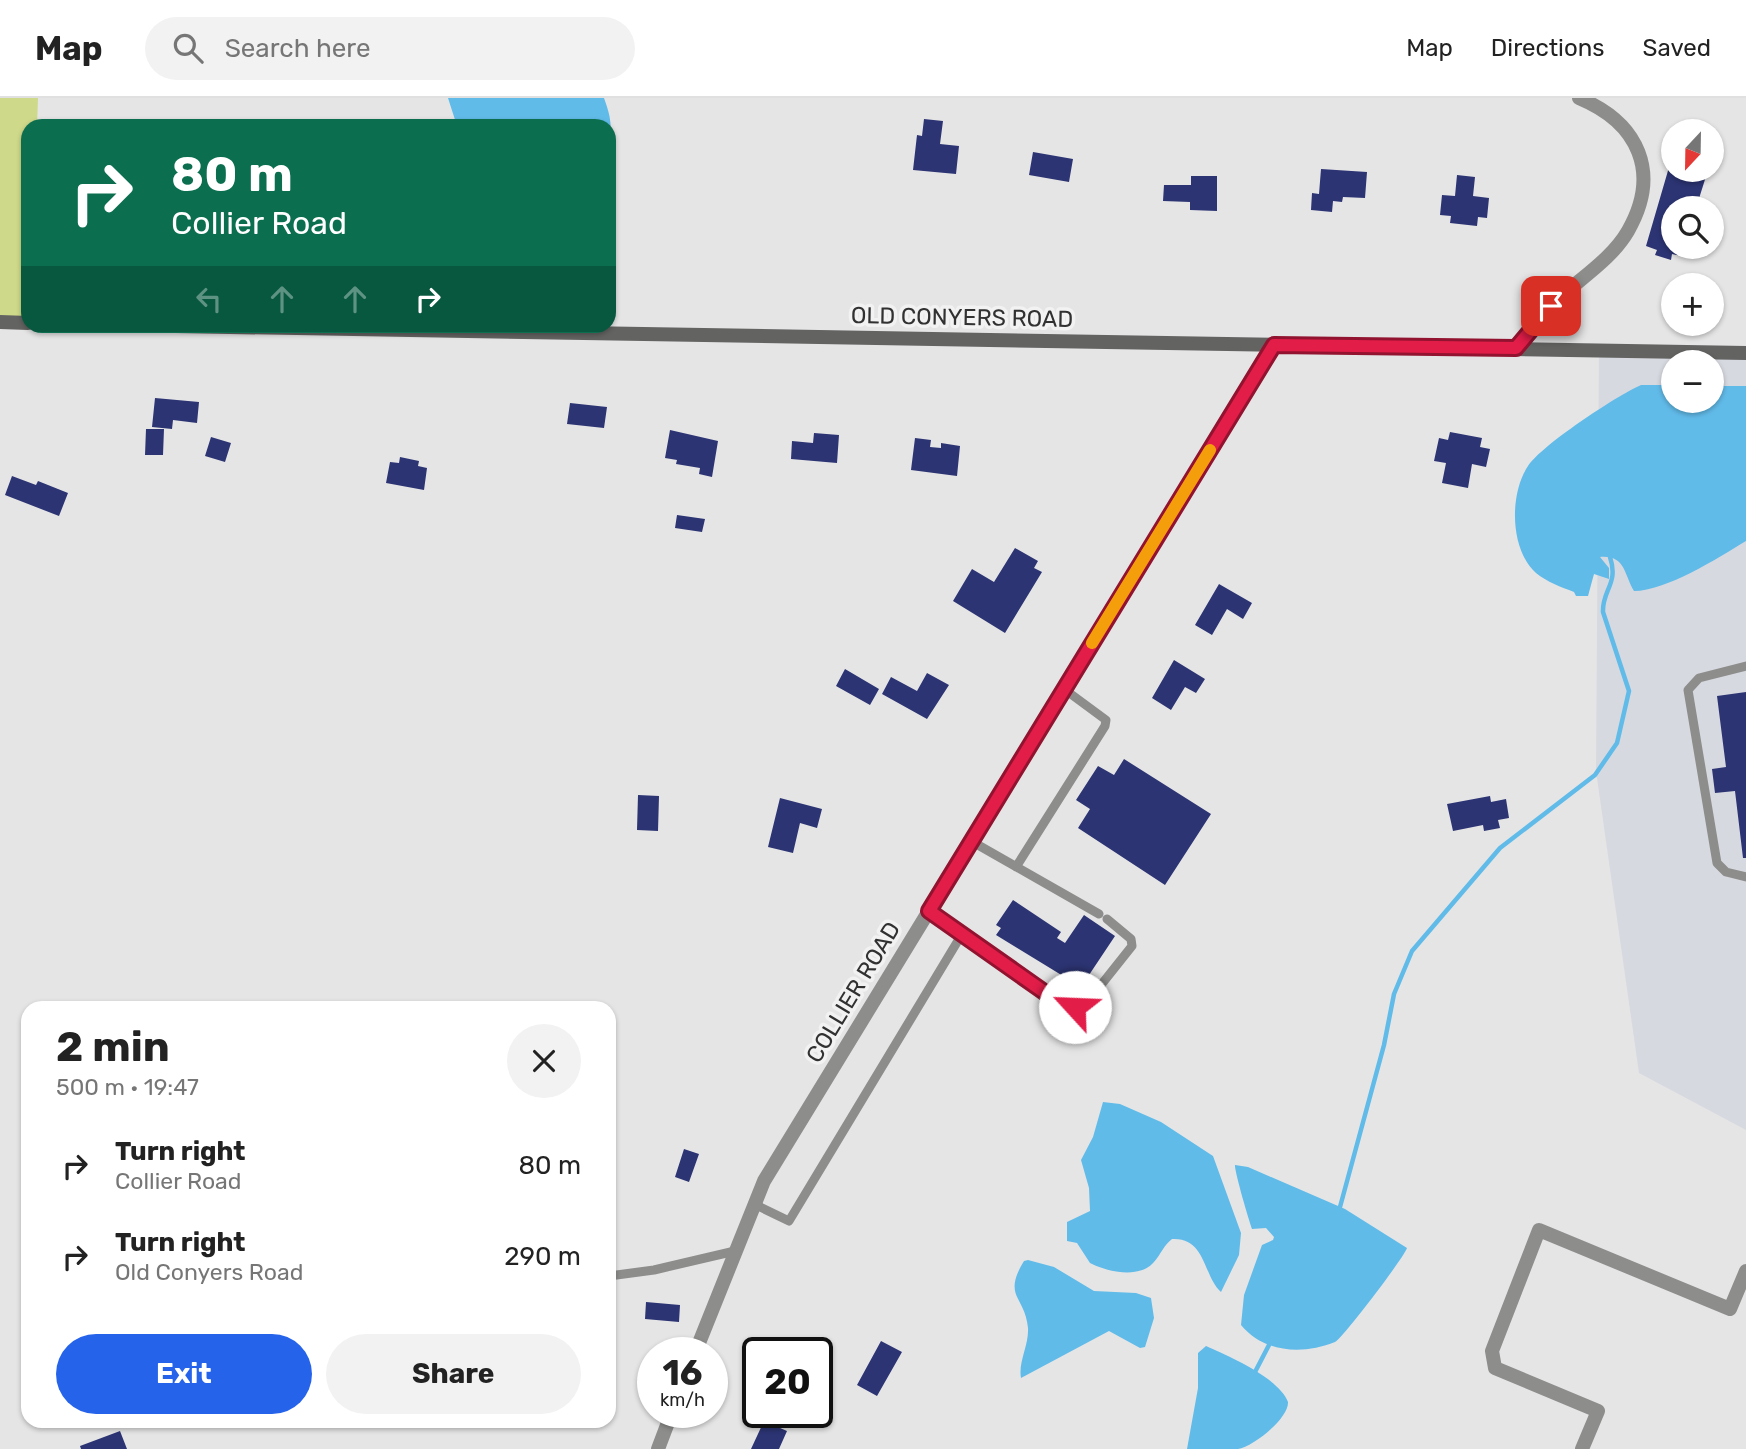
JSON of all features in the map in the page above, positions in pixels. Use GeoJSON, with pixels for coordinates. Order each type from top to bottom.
{"type":"FeatureCollection","features":[{"type":"Feature","properties":{"kind":"street"},"geometry":{"type":"LineString","coordinates":[[1516,348],[1551,306],[1627,233],[1640,200],[1646,172],[1639,150],[1628,130],[1585,99]]}},
{"type":"Feature","properties":{"kind":"street"},"geometry":{"type":"LineString","coordinates":[[0,322],[21,323]]}},
{"type":"Feature","properties":{"kind":"street","name":"OLD CONYERS ROAD"},"geometry":{"type":"LineString","coordinates":[[581,333],[1746,353]]}},
{"type":"Feature","properties":{"kind":"street","name":"COLLIER ROAD"},"geometry":{"type":"LineString","coordinates":[[701,1337],[764,1181],[1274,345]]}},
{"type":"Feature","properties":{"kind":"street"},"geometry":{"type":"LineString","coordinates":[[1582,1449],[1598,1410],[1495,1368],[1492,1351],[1539,1230],[1730,1309],[1746,1271]]}},
{"type":"Feature","properties":{"kind":"street"},"geometry":{"type":"LineString","coordinates":[[658,1449],[666,1428]]}},
{"type":"Feature","properties":{"kind":"lane"},"geometry":{"type":"LineString","coordinates":[[1746,666],[1699,678],[1688,690],[1717,863],[1726,872],[1746,877]]}},
{"type":"Feature","properties":{"kind":"lane"},"geometry":{"type":"LineString","coordinates":[[1016,867],[1105,726],[1106,720],[1064,690]]}},
{"type":"Feature","properties":{"kind":"lane"},"geometry":{"type":"LineString","coordinates":[[929,911],[1047,994],[1075,1007],[1097,990],[1132,946],[1131,939],[1103,917],[971,841]]}},
{"type":"Feature","properties":{"kind":"lane"},"geometry":{"type":"LineString","coordinates":[[754,1205],[789,1221],[962,934]]}},
{"type":"Feature","properties":{"kind":"lane"},"geometry":{"type":"LineString","coordinates":[[616,1275],[654,1270],[735,1251]]}},
{"type":"Feature","properties":{"kind":"shaded area"},"geometry":{"type":"Polygon","coordinates":[[[1599,346],[1746,350],[1746,1130],[1639,1073],[1596,771],[1599,346]]]}},
{"type":"Feature","properties":{"kind":"green space"},"geometry":{"type":"Polygon","coordinates":[[[0,98],[38,98],[37,119],[21,119],[21,321],[0,321],[0,98]]]}},
{"type":"Feature","properties":{"kind":"water"},"geometry":{"type":"Polygon","coordinates":[[[448,98],[604,98],[610,119],[455,119],[448,98]]]}},
{"type":"Feature","properties":{"kind":"water"},"geometry":{"type":"Polygon","coordinates":[[[1641,385],[1661,385],[1661,413],[1724,413],[1724,386],[1746,386],[1746,541],[1676,580],[1647,590],[1634,591],[1620,563],[1609,557],[1600,557],[1609,568],[1609,579],[1594,574],[1588,596],[1576,596],[1574,592],[1540,576],[1527,563],[1521,551],[1515,521],[1518,491],[1528,466],[1548,446],[1641,385]]]}},
{"type":"Feature","properties":{"kind":"water"},"geometry":{"type":"Polygon","coordinates":[[[1103,1102],[1120,1104],[1161,1122],[1213,1156],[1241,1233],[1239,1255],[1221,1292],[1198,1251],[1183,1240],[1172,1239],[1148,1267],[1132,1272],[1105,1269],[1090,1263],[1077,1243],[1067,1241],[1067,1222],[1090,1211],[1089,1188],[1081,1160],[1093,1137],[1103,1102]]]}},
{"type":"Feature","properties":{"kind":"water"},"geometry":{"type":"Polygon","coordinates":[[[1235,1165],[1248,1167],[1345,1209],[1407,1248],[1372,1298],[1335,1342],[1310,1349],[1285,1349],[1261,1341],[1241,1325],[1244,1295],[1262,1245],[1274,1237],[1266,1228],[1252,1229],[1235,1165]]]}},
{"type":"Feature","properties":{"kind":"water"},"geometry":{"type":"Polygon","coordinates":[[[1024,1261],[1054,1267],[1094,1291],[1136,1293],[1151,1298],[1154,1318],[1145,1347],[1140,1348],[1109,1331],[1021,1378],[1028,1328],[1015,1290],[1015,1282],[1024,1261]]]}},
{"type":"Feature","properties":{"kind":"water"},"geometry":{"type":"Polygon","coordinates":[[[1206,1346],[1264,1376],[1283,1393],[1288,1402],[1287,1409],[1277,1423],[1244,1447],[1187,1449],[1198,1388],[1198,1353],[1206,1346]]]}},
{"type":"Feature","properties":{"kind":"building"},"geometry":{"type":"Polygon","coordinates":[[[924,119],[943,121],[940,144],[959,146],[956,174],[913,170],[917,135],[922,136],[924,119]]]}},
{"type":"Feature","properties":{"kind":"building"},"geometry":{"type":"Polygon","coordinates":[[[1033,152],[1073,159],[1069,182],[1029,175],[1033,152]]]}},
{"type":"Feature","properties":{"kind":"building"},"geometry":{"type":"Polygon","coordinates":[[[1321,169],[1367,172],[1365,198],[1343,197],[1342,202],[1333,201],[1332,212],[1311,210],[1312,193],[1319,194],[1321,169]]]}},
{"type":"Feature","properties":{"kind":"building"},"geometry":{"type":"Polygon","coordinates":[[[1457,175],[1475,177],[1473,196],[1489,198],[1487,218],[1478,217],[1477,226],[1450,223],[1451,216],[1440,215],[1442,195],[1455,196],[1457,175]]]}},
{"type":"Feature","properties":{"kind":"building"},"geometry":{"type":"Polygon","coordinates":[[[1191,176],[1217,176],[1217,211],[1190,210],[1190,202],[1163,201],[1164,185],[1191,185],[1191,176]]]}},
{"type":"Feature","properties":{"kind":"building"},"geometry":{"type":"Polygon","coordinates":[[[1665,182],[1704,182],[1700,196],[1661,196],[1661,257],[1655,255],[1657,250],[1646,246],[1665,182]]]}},
{"type":"Feature","properties":{"kind":"building"},"geometry":{"type":"Polygon","coordinates":[[[155,398],[199,402],[197,423],[173,420],[172,429],[152,427],[155,398]]]}},
{"type":"Feature","properties":{"kind":"building"},"geometry":{"type":"Polygon","coordinates":[[[570,403],[607,407],[604,428],[567,424],[570,403]]]}},
{"type":"Feature","properties":{"kind":"building"},"geometry":{"type":"Polygon","coordinates":[[[146,429],[164,429],[163,455],[145,455],[146,429]]]}},
{"type":"Feature","properties":{"kind":"building"},"geometry":{"type":"Polygon","coordinates":[[[670,430],[718,441],[712,477],[699,474],[700,468],[676,464],[677,460],[665,458],[670,430]]]}},
{"type":"Feature","properties":{"kind":"building"},"geometry":{"type":"Polygon","coordinates":[[[1450,432],[1482,438],[1480,447],[1490,449],[1486,467],[1472,464],[1468,488],[1442,483],[1446,463],[1434,461],[1439,438],[1448,440],[1450,432]]]}},
{"type":"Feature","properties":{"kind":"building"},"geometry":{"type":"Polygon","coordinates":[[[814,433],[839,435],[837,463],[791,459],[792,441],[813,443],[814,433]]]}},
{"type":"Feature","properties":{"kind":"building"},"geometry":{"type":"Polygon","coordinates":[[[211,437],[231,443],[225,462],[205,456],[211,437]]]}},
{"type":"Feature","properties":{"kind":"building"},"geometry":{"type":"Polygon","coordinates":[[[915,438],[931,440],[930,447],[941,448],[941,443],[960,446],[957,476],[911,470],[915,438]]]}},
{"type":"Feature","properties":{"kind":"building"},"geometry":{"type":"Polygon","coordinates":[[[400,457],[419,461],[418,466],[427,468],[424,490],[386,483],[390,462],[399,463],[400,457]]]}},
{"type":"Feature","properties":{"kind":"building"},"geometry":{"type":"Polygon","coordinates":[[[12,476],[36,485],[38,481],[68,493],[59,516],[5,495],[12,476]]]}},
{"type":"Feature","properties":{"kind":"building"},"geometry":{"type":"Polygon","coordinates":[[[677,515],[705,519],[702,532],[675,528],[677,515]]]}},
{"type":"Feature","properties":{"kind":"building"},"geometry":{"type":"Polygon","coordinates":[[[1015,548],[1038,561],[1034,568],[1042,572],[1005,633],[953,601],[972,569],[994,582],[1015,548]]]}},
{"type":"Feature","properties":{"kind":"building"},"geometry":{"type":"Polygon","coordinates":[[[1219,584],[1252,603],[1243,619],[1227,609],[1212,635],[1195,625],[1219,584]]]}},
{"type":"Feature","properties":{"kind":"building"},"geometry":{"type":"Polygon","coordinates":[[[1174,660],[1205,679],[1196,693],[1185,687],[1171,710],[1152,698],[1174,660]]]}},
{"type":"Feature","properties":{"kind":"building"},"geometry":{"type":"Polygon","coordinates":[[[845,669],[879,689],[870,705],[836,686],[845,669]]]}},
{"type":"Feature","properties":{"kind":"building"},"geometry":{"type":"Polygon","coordinates":[[[927,673],[949,685],[927,719],[882,694],[891,677],[917,691],[927,673]]]}},
{"type":"Feature","properties":{"kind":"building"},"geometry":{"type":"Polygon","coordinates":[[[1746,692],[1746,858],[1743,858],[1735,791],[1715,793],[1712,769],[1726,767],[1717,696],[1746,692]]]}},
{"type":"Feature","properties":{"kind":"building"},"geometry":{"type":"Polygon","coordinates":[[[1124,759],[1211,814],[1165,885],[1078,828],[1090,809],[1076,800],[1098,766],[1114,775],[1124,759]]]}},
{"type":"Feature","properties":{"kind":"building"},"geometry":{"type":"Polygon","coordinates":[[[638,795],[659,796],[658,831],[637,830],[638,795]]]}},
{"type":"Feature","properties":{"kind":"building"},"geometry":{"type":"Polygon","coordinates":[[[1490,796],[1491,802],[1506,799],[1509,818],[1498,820],[1500,828],[1484,831],[1483,825],[1453,831],[1447,804],[1490,796]]]}},
{"type":"Feature","properties":{"kind":"building"},"geometry":{"type":"Polygon","coordinates":[[[780,798],[822,809],[817,828],[800,823],[793,853],[768,847],[780,798]]]}},
{"type":"Feature","properties":{"kind":"building"},"geometry":{"type":"Polygon","coordinates":[[[1013,900],[1061,932],[1057,938],[1065,943],[1084,915],[1115,936],[1081,987],[996,935],[1001,928],[996,925],[1013,900]]]}},
{"type":"Feature","properties":{"kind":"building"},"geometry":{"type":"Polygon","coordinates":[[[684,1149],[699,1154],[689,1182],[675,1177],[684,1149]]]}},
{"type":"Feature","properties":{"kind":"building"},"geometry":{"type":"Polygon","coordinates":[[[646,1302],[680,1305],[679,1322],[645,1319],[646,1302]]]}},
{"type":"Feature","properties":{"kind":"building"},"geometry":{"type":"Polygon","coordinates":[[[881,1341],[902,1352],[877,1396],[857,1385],[881,1341]]]}},
{"type":"Feature","properties":{"kind":"building"},"geometry":{"type":"Polygon","coordinates":[[[761,1428],[780,1428],[787,1431],[779,1449],[751,1449],[761,1428]]]}},
{"type":"Feature","properties":{"kind":"building"},"geometry":{"type":"Polygon","coordinates":[[[120,1431],[127,1449],[81,1449],[80,1446],[120,1431]]]}},
{"type":"Feature","properties":{"kind":"waterway"},"geometry":{"type":"LineString","coordinates":[[1340,1207],[1384,1045],[1394,994],[1412,951],[1500,848],[1595,775],[1617,743],[1629,691],[1603,612],[1613,574],[1610,557]]}},
{"type":"Feature","properties":{"kind":"waterway"},"geometry":{"type":"LineString","coordinates":[[1255,1372],[1269,1345]]}},
{"type":"Feature","properties":{"kind":"slow traffic"},"geometry":{"type":"LineString","coordinates":[[1092,643],[1210,450]]}},
{"type":"Feature","properties":{"kind":"route"},"geometry":{"type":"LineString","coordinates":[[1075,1007],[1047,994],[929,911],[1274,345],[1516,348],[1551,306]]}}]}
